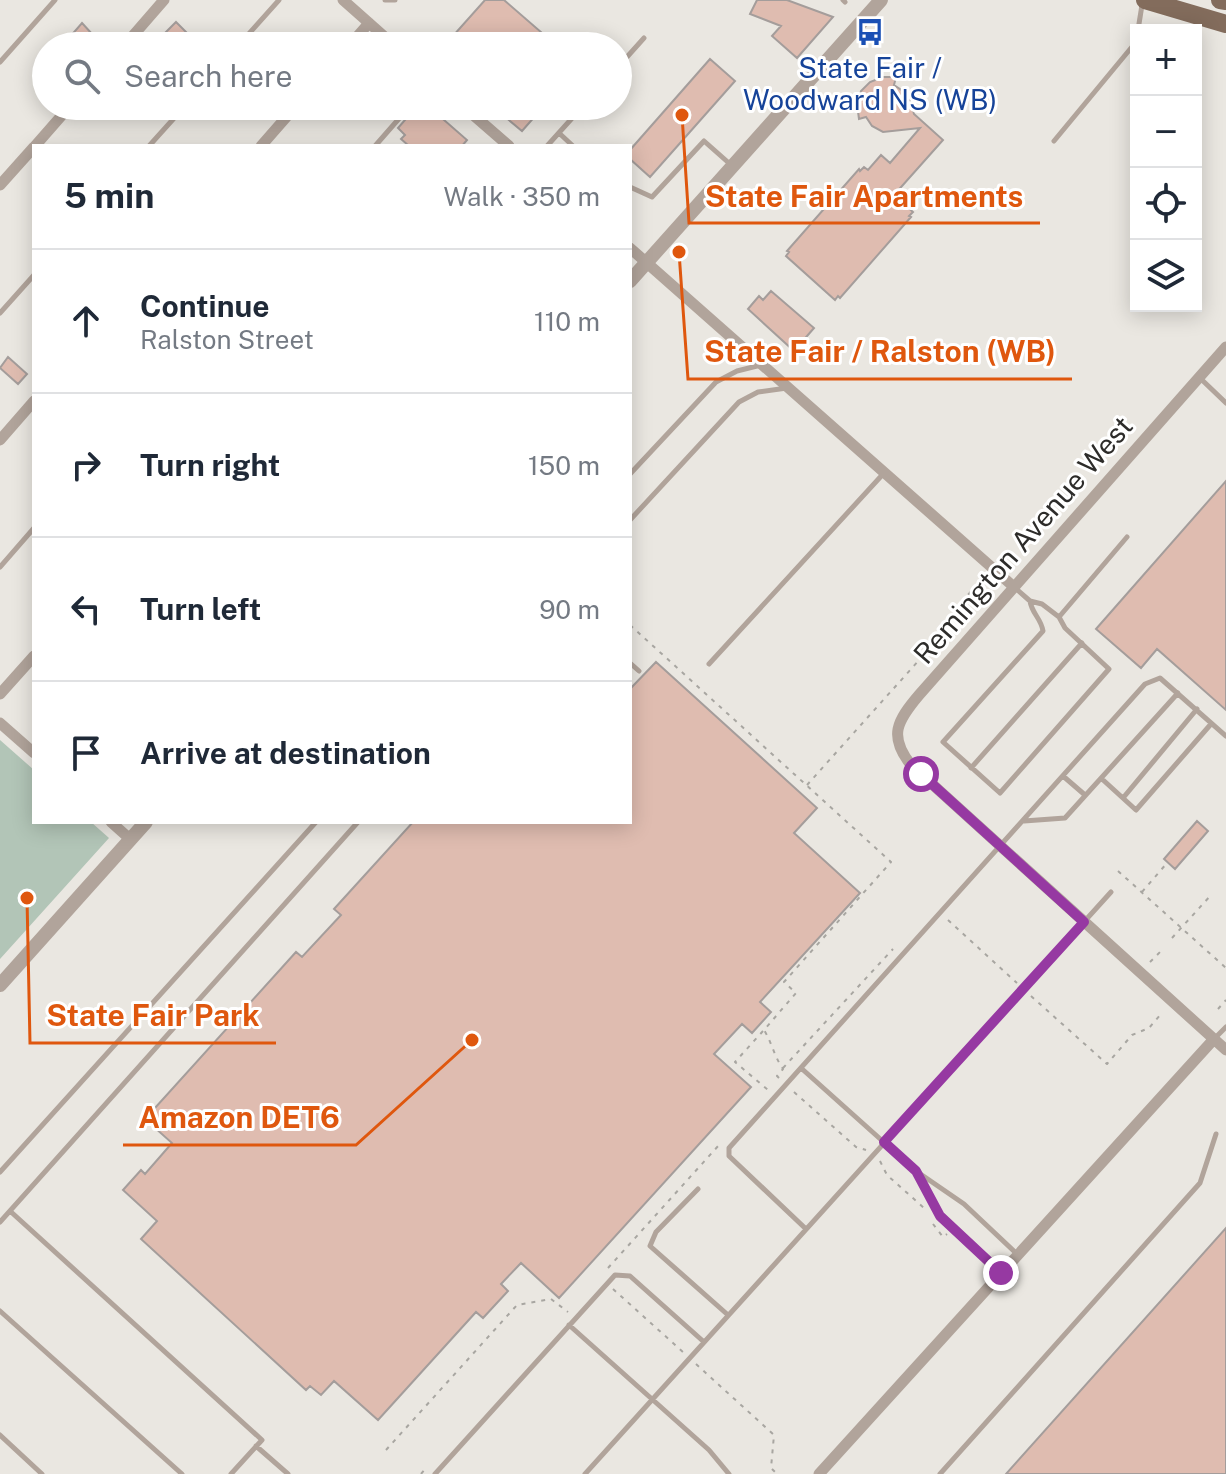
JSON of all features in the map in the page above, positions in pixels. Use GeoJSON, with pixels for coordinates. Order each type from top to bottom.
{"type":"FeatureCollection","features":[{"type":"Feature","properties":{"kind":"main road"},"geometry":{"type":"LineString","coordinates":[[1144,0],[1226,24]]}},
{"type":"Feature","properties":{"kind":"main road"},"geometry":{"type":"LineString","coordinates":[[1220,0],[1226,1]]}},
{"type":"Feature","properties":{"kind":"street"},"geometry":{"type":"LineString","coordinates":[[136,32],[164,0]]}},
{"type":"Feature","properties":{"kind":"street"},"geometry":{"type":"LineString","coordinates":[[343,0],[379,32]]}},
{"type":"Feature","properties":{"kind":"street"},"geometry":{"type":"LineString","coordinates":[[632,279],[881,0]]}},
{"type":"Feature","properties":{"kind":"street"},"geometry":{"type":"LineString","coordinates":[[361,32],[369,23]]}},
{"type":"Feature","properties":{"kind":"street"},"geometry":{"type":"LineString","coordinates":[[36,144],[57,120]]}},
{"type":"Feature","properties":{"kind":"street"},"geometry":{"type":"LineString","coordinates":[[263,144],[284,120]]}},
{"type":"Feature","properties":{"kind":"street"},"geometry":{"type":"LineString","coordinates":[[479,120],[507,144]]}},
{"type":"Feature","properties":{"kind":"street"},"geometry":{"type":"LineString","coordinates":[[488,144],[496,135]]}},
{"type":"Feature","properties":{"kind":"street"},"geometry":{"type":"LineString","coordinates":[[0,185],[32,148]]}},
{"type":"Feature","properties":{"kind":"street"},"geometry":{"type":"LineString","coordinates":[[632,250],[1014,587]]}},
{"type":"Feature","properties":{"kind":"street","name":"Remington Avenue West"},"geometry":{"type":"LineString","coordinates":[[1226,347],[919,695],[900,720],[897,730],[900,749],[921,774],[1226,1050]]}},
{"type":"Feature","properties":{"kind":"street"},"geometry":{"type":"LineString","coordinates":[[0,440],[32,403]]}},
{"type":"Feature","properties":{"kind":"street"},"geometry":{"type":"LineString","coordinates":[[0,694],[32,658]]}},
{"type":"Feature","properties":{"kind":"street"},"geometry":{"type":"LineString","coordinates":[[0,723],[32,751]]}},
{"type":"Feature","properties":{"kind":"street"},"geometry":{"type":"LineString","coordinates":[[113,824],[130,839]]}},
{"type":"Feature","properties":{"kind":"street"},"geometry":{"type":"LineString","coordinates":[[0,985],[144,824]]}},
{"type":"Feature","properties":{"kind":"street"},"geometry":{"type":"LineString","coordinates":[[819,1474],[1214,1039]]}},
{"type":"Feature","properties":{"kind":"lane"},"geometry":{"type":"LineString","coordinates":[[0,62],[55,0]]}},
{"type":"Feature","properties":{"kind":"lane"},"geometry":{"type":"LineString","coordinates":[[250,32],[279,0]]}},
{"type":"Feature","properties":{"kind":"lane"},"geometry":{"type":"LineString","coordinates":[[385,0],[395,0]]}},
{"type":"Feature","properties":{"kind":"lane"},"geometry":{"type":"LineString","coordinates":[[1139,24],[1144,0]]}},
{"type":"Feature","properties":{"kind":"lane"},"geometry":{"type":"LineString","coordinates":[[632,51],[644,38]]}},
{"type":"Feature","properties":{"kind":"lane"},"geometry":{"type":"LineString","coordinates":[[1054,141],[1130,49]]}},
{"type":"Feature","properties":{"kind":"lane"},"geometry":{"type":"LineString","coordinates":[[151,144],[172,120]]}},
{"type":"Feature","properties":{"kind":"lane"},"geometry":{"type":"LineString","coordinates":[[377,144],[398,120]]}},
{"type":"Feature","properties":{"kind":"lane"},"geometry":{"type":"LineString","coordinates":[[549,144],[571,120]]}},
{"type":"Feature","properties":{"kind":"lane"},"geometry":{"type":"LineString","coordinates":[[559,133],[571,144]]}},
{"type":"Feature","properties":{"kind":"lane"},"geometry":{"type":"LineString","coordinates":[[632,188],[652,197],[704,141],[732,165]]}},
{"type":"Feature","properties":{"kind":"lane"},"geometry":{"type":"LineString","coordinates":[[0,313],[32,277]]}},
{"type":"Feature","properties":{"kind":"lane"},"geometry":{"type":"LineString","coordinates":[[632,472],[716,382],[737,371],[762,364]]}},
{"type":"Feature","properties":{"kind":"lane"},"geometry":{"type":"LineString","coordinates":[[1199,377],[1226,403]]}},
{"type":"Feature","properties":{"kind":"lane"},"geometry":{"type":"LineString","coordinates":[[632,518],[732,408],[758,392],[788,388]]}},
{"type":"Feature","properties":{"kind":"lane"},"geometry":{"type":"LineString","coordinates":[[709,664],[885,472]]}},
{"type":"Feature","properties":{"kind":"lane"},"geometry":{"type":"LineString","coordinates":[[0,567],[32,530]]}},
{"type":"Feature","properties":{"kind":"lane"},"geometry":{"type":"LineString","coordinates":[[1059,617],[1127,537]]}},
{"type":"Feature","properties":{"kind":"lane"},"geometry":{"type":"LineString","coordinates":[[1014,587],[1030,601],[1042,604],[1059,617],[1065,628],[1109,669],[1000,793],[943,742],[1043,631],[1041,620],[1032,613],[1030,601]]}},
{"type":"Feature","properties":{"kind":"lane"},"geometry":{"type":"LineString","coordinates":[[971,768],[1082,643]]}},
{"type":"Feature","properties":{"kind":"lane"},"geometry":{"type":"LineString","coordinates":[[632,665],[639,671]]}},
{"type":"Feature","properties":{"kind":"lane"},"geometry":{"type":"LineString","coordinates":[[806,1229],[729,1156],[729,1148],[1145,684],[1160,678],[1226,736]]}},
{"type":"Feature","properties":{"kind":"lane"},"geometry":{"type":"LineString","coordinates":[[1023,821],[1065,818],[1178,693]]}},
{"type":"Feature","properties":{"kind":"lane"},"geometry":{"type":"LineString","coordinates":[[1123,798],[1197,709]]}},
{"type":"Feature","properties":{"kind":"lane"},"geometry":{"type":"LineString","coordinates":[[1102,779],[1136,810],[1211,724]]}},
{"type":"Feature","properties":{"kind":"lane"},"geometry":{"type":"LineString","coordinates":[[1063,776],[1085,795]]}},
{"type":"Feature","properties":{"kind":"lane"},"geometry":{"type":"LineString","coordinates":[[0,1172],[314,824]]}},
{"type":"Feature","properties":{"kind":"lane"},"geometry":{"type":"LineString","coordinates":[[0,1222],[356,824]]}},
{"type":"Feature","properties":{"kind":"lane"},"geometry":{"type":"LineString","coordinates":[[585,1474],[1111,892]]}},
{"type":"Feature","properties":{"kind":"lane"},"geometry":{"type":"LineString","coordinates":[[1214,1039],[1226,1027]]}},
{"type":"Feature","properties":{"kind":"lane"},"geometry":{"type":"LineString","coordinates":[[801,1068],[916,1171],[964,1204],[1018,1255]]}},
{"type":"Feature","properties":{"kind":"lane"},"geometry":{"type":"LineString","coordinates":[[940,1474],[1200,1183],[1216,1134]]}},
{"type":"Feature","properties":{"kind":"lane"},"geometry":{"type":"LineString","coordinates":[[916,1171],[940,1216],[1001,1273]]}},
{"type":"Feature","properties":{"kind":"lane"},"geometry":{"type":"LineString","coordinates":[[698,1189],[656,1232],[650,1246],[728,1315]]}},
{"type":"Feature","properties":{"kind":"lane"},"geometry":{"type":"LineString","coordinates":[[10,1211],[262,1440],[231,1474]]}},
{"type":"Feature","properties":{"kind":"lane"},"geometry":{"type":"LineString","coordinates":[[435,1474],[615,1275],[630,1276],[704,1342]]}},
{"type":"Feature","properties":{"kind":"lane"},"geometry":{"type":"LineString","coordinates":[[0,1311],[182,1474]]}},
{"type":"Feature","properties":{"kind":"lane"},"geometry":{"type":"LineString","coordinates":[[569,1325],[709,1450],[729,1474]]}},
{"type":"Feature","properties":{"kind":"lane"},"geometry":{"type":"LineString","coordinates":[[0,1435],[42,1474]]}},
{"type":"Feature","properties":{"kind":"lane"},"geometry":{"type":"LineString","coordinates":[[256,1446],[288,1474]]}},
{"type":"Feature","properties":{"kind":"path"},"geometry":{"type":"LineString","coordinates":[[632,627],[807,785],[938,639],[954,611],[973,589]]}},
{"type":"Feature","properties":{"kind":"path"},"geometry":{"type":"LineString","coordinates":[[1141,893],[1167,863]]}},
{"type":"Feature","properties":{"kind":"path"},"geometry":{"type":"LineString","coordinates":[[1118,871],[1226,968]]}},
{"type":"Feature","properties":{"kind":"path"},"geometry":{"type":"LineString","coordinates":[[1172,938],[1212,894]]}},
{"type":"Feature","properties":{"kind":"path"},"geometry":{"type":"LineString","coordinates":[[940,914],[1107,1064],[1132,1035],[1149,1028],[1161,1014]]}},
{"type":"Feature","properties":{"kind":"path"},"geometry":{"type":"LineString","coordinates":[[783,1069],[900,942]]}},
{"type":"Feature","properties":{"kind":"path"},"geometry":{"type":"LineString","coordinates":[[1149,963],[1163,949]]}},
{"type":"Feature","properties":{"kind":"path"},"geometry":{"type":"LineString","coordinates":[[1218,1009],[1226,1000]]}},
{"type":"Feature","properties":{"kind":"path"},"geometry":{"type":"LineString","coordinates":[[764,1030],[735,1062],[769,1091],[777,1076]]}},
{"type":"Feature","properties":{"kind":"path"},"geometry":{"type":"LineString","coordinates":[[726,1138],[600,1277],[774,1435],[771,1468],[777,1474]]}},
{"type":"Feature","properties":{"kind":"path"},"geometry":{"type":"LineString","coordinates":[[386,1450],[517,1305],[551,1299],[568,1312],[562,1319]]}},
{"type":"Feature","properties":{"kind":"path"},"geometry":{"type":"LineString","coordinates":[[421,1474],[431,1463]]}},
{"type":"Feature","properties":{"kind":"green space"},"geometry":{"type":"Polygon","coordinates":[[[0,740],[32,768],[32,824],[93,824],[109,838],[0,959],[0,740]]]}},
{"type":"Feature","properties":{"kind":"building"},"geometry":{"type":"Polygon","coordinates":[[[485,0],[504,0],[541,32],[456,32],[485,0]]]}},
{"type":"Feature","properties":{"kind":"building"},"geometry":{"type":"Polygon","coordinates":[[[757,0],[787,0],[833,17],[797,58],[772,36],[781,26],[750,14],[757,0]]]}},
{"type":"Feature","properties":{"kind":"building"},"geometry":{"type":"Polygon","coordinates":[[[176,22],[186,32],[166,32],[176,22]]]}},
{"type":"Feature","properties":{"kind":"building"},"geometry":{"type":"Polygon","coordinates":[[[82,23],[90,32],[74,32],[82,23]]]}},
{"type":"Feature","properties":{"kind":"building"},"geometry":{"type":"Polygon","coordinates":[[[710,59],[735,81],[650,177],[632,161],[632,148],[710,59]]]}},
{"type":"Feature","properties":{"kind":"building"},"geometry":{"type":"Polygon","coordinates":[[[883,77],[896,77],[894,85],[909,95],[914,114],[943,140],[894,195],[913,212],[911,217],[835,300],[786,256],[787,251],[859,169],[864,167],[868,170],[881,155],[890,163],[920,128],[883,132],[872,126],[866,117],[859,119],[857,104],[861,91],[870,82],[883,77]]]}},
{"type":"Feature","properties":{"kind":"building"},"geometry":{"type":"Polygon","coordinates":[[[405,120],[444,120],[467,140],[464,144],[407,144],[401,139],[405,135],[398,128],[405,120]]]}},
{"type":"Feature","properties":{"kind":"building"},"geometry":{"type":"Polygon","coordinates":[[[509,120],[532,120],[522,131],[509,120]]]}},
{"type":"Feature","properties":{"kind":"building"},"geometry":{"type":"Polygon","coordinates":[[[771,291],[814,328],[794,351],[748,309],[759,296],[763,300],[771,291]]]}},
{"type":"Feature","properties":{"kind":"building"},"geometry":{"type":"Polygon","coordinates":[[[8,357],[27,374],[18,384],[0,368],[8,357]]]}},
{"type":"Feature","properties":{"kind":"building"},"geometry":{"type":"Polygon","coordinates":[[[1226,481],[1226,710],[1157,649],[1141,668],[1096,629],[1226,481]]]}},
{"type":"Feature","properties":{"kind":"building"},"geometry":{"type":"Polygon","coordinates":[[[656,662],[817,808],[794,833],[860,893],[760,1002],[771,1012],[752,1033],[742,1024],[714,1054],[751,1087],[559,1298],[521,1263],[501,1284],[508,1291],[483,1318],[476,1312],[378,1420],[334,1381],[321,1395],[310,1386],[306,1390],[141,1239],[157,1221],[123,1190],[141,1170],[145,1174],[172,1143],[145,1119],[296,952],[302,957],[341,915],[334,909],[411,824],[632,824],[632,687],[656,662]]]}},
{"type":"Feature","properties":{"kind":"building"},"geometry":{"type":"Polygon","coordinates":[[[1197,821],[1208,831],[1175,869],[1164,859],[1197,821]]]}},
{"type":"Feature","properties":{"kind":"building"},"geometry":{"type":"Polygon","coordinates":[[[1226,1228],[1226,1474],[1006,1474],[1226,1228]]]}},
{"type":"Feature","properties":{"kind":"place","name":"State Fair / Woodward NS (WB)"},"geometry":{"type":"Point","coordinates":[870,32]}},
{"type":"Feature","properties":{"kind":"place","name":"State Fair Apartments"},"geometry":{"type":"Point","coordinates":[682,115]}},
{"type":"Feature","properties":{"kind":"place","name":"State Fair / Ralston (WB)"},"geometry":{"type":"Point","coordinates":[679,252]}},
{"type":"Feature","properties":{"kind":"place","name":"State Fair Park"},"geometry":{"type":"Point","coordinates":[27,898]}},
{"type":"Feature","properties":{"kind":"place","name":"Amazon DET6"},"geometry":{"type":"Point","coordinates":[472,1040]}},
{"type":"Feature","properties":{"kind":"route"},"geometry":{"type":"LineString","coordinates":[[921,774],[1084,922],[884,1142],[916,1171],[940,1216],[1001,1273]]}}]}
